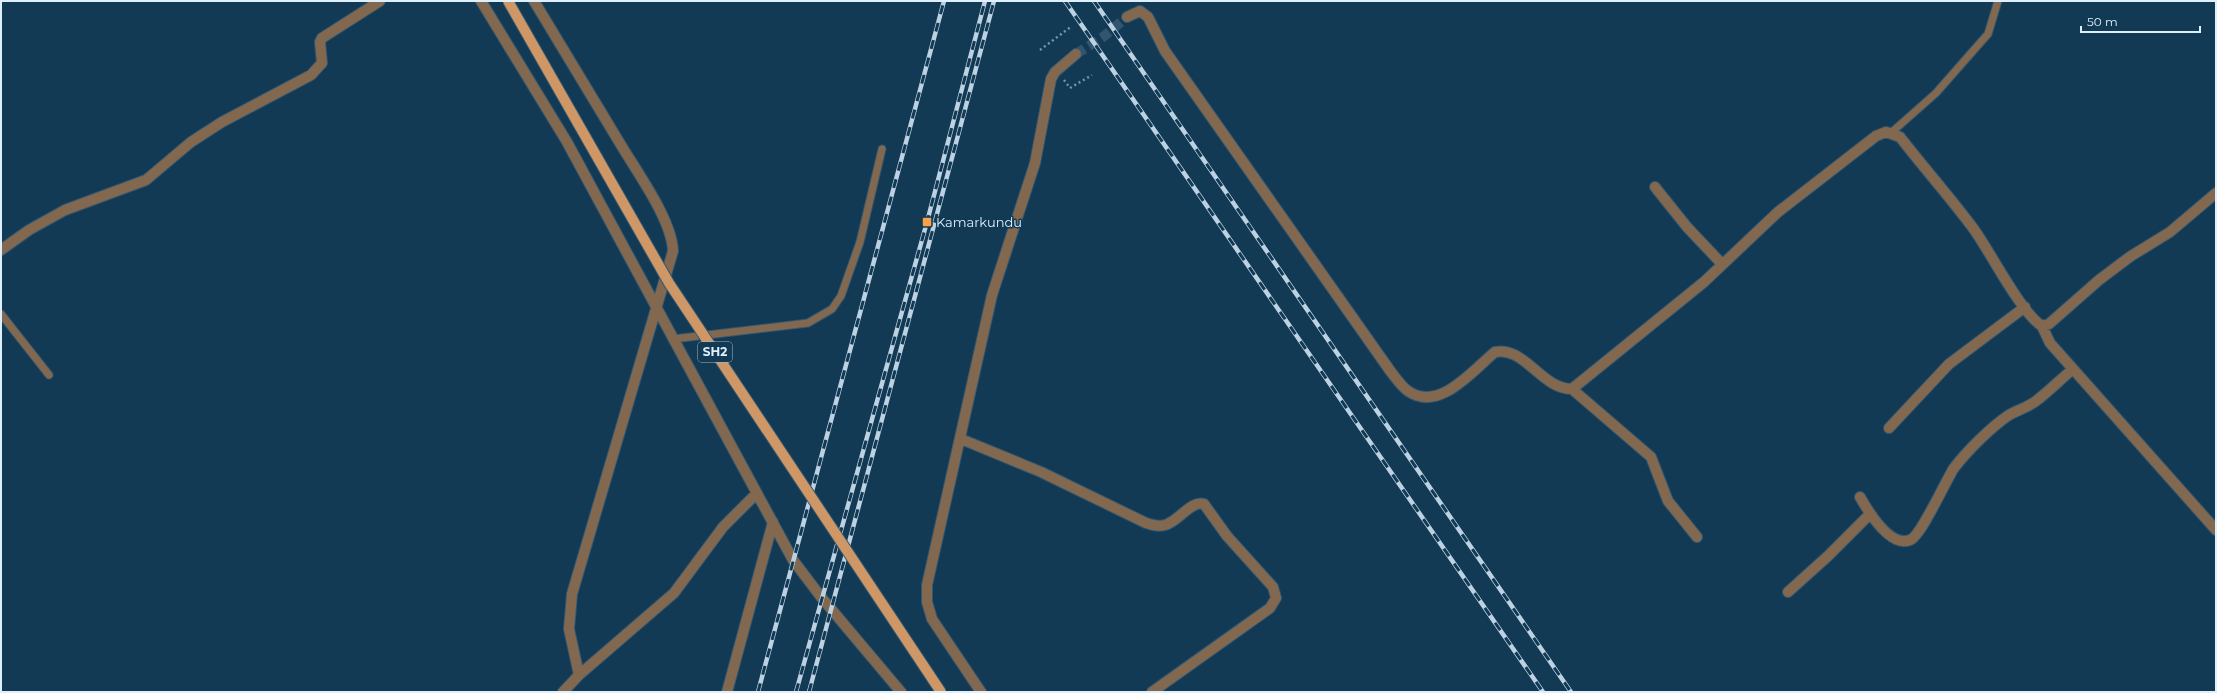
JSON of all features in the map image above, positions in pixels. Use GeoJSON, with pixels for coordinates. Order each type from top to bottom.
{"type":"FeatureCollection","features":[{"type":"Feature","properties":{"kind":"main road","name":"SH2"},"geometry":{"type":"LineString","coordinates":[[508,1],[669,283],[941,692]]}},
{"type":"Feature","properties":{"kind":"street"},"geometry":{"type":"LineString","coordinates":[[1,250],[29,230],[65,210],[146,180],[191,142],[222,122],[311,75],[322,63],[320,42],[322,38],[380,1]]}},
{"type":"Feature","properties":{"kind":"street"},"geometry":{"type":"LineString","coordinates":[[481,1],[567,142],[793,560],[821,597],[901,692]]}},
{"type":"Feature","properties":{"kind":"street"},"geometry":{"type":"LineString","coordinates":[[534,1],[670,230],[673,251],[572,594],[569,629],[579,675]]}},
{"type":"Feature","properties":{"kind":"street"},"geometry":{"type":"LineString","coordinates":[[1127,17],[1140,11],[1148,17],[1170,57],[1391,372],[1408,391],[1422,397],[1437,397],[1449,390],[1495,352],[1504,350],[1512,354],[1555,386],[1572,389],[1651,457],[1668,501],[1696,537]]}},
{"type":"Feature","properties":{"kind":"street"},"geometry":{"type":"LineString","coordinates":[[981,692],[932,619],[926,602],[927,584],[961,440],[992,295],[1035,163],[1051,79],[1055,72],[1076,54]]}},
{"type":"Feature","properties":{"kind":"street"},"geometry":{"type":"LineString","coordinates":[[1572,389],[1704,282],[1778,212],[1876,136],[1886,132],[1892,132],[1900,137],[1973,229],[2025,308],[2036,322],[2042,326],[2050,343],[2216,530]]}},
{"type":"Feature","properties":{"kind":"street"},"geometry":{"type":"LineString","coordinates":[[1655,187],[1687,227],[1722,264]]}},
{"type":"Feature","properties":{"kind":"street"},"geometry":{"type":"LineString","coordinates":[[2042,326],[2049,324],[2099,280],[2130,256],[2182,223],[2216,193]]}},
{"type":"Feature","properties":{"kind":"street"},"geometry":{"type":"LineString","coordinates":[[1889,428],[1949,364],[2025,308]]}},
{"type":"Feature","properties":{"kind":"street"},"geometry":{"type":"LineString","coordinates":[[1860,497],[1870,514],[1888,534],[1905,541],[1911,540],[1920,530],[1955,468],[1967,453],[2002,421],[2035,402],[2073,369]]}},
{"type":"Feature","properties":{"kind":"street"},"geometry":{"type":"LineString","coordinates":[[961,440],[1041,472],[1146,523],[1159,526],[1167,525],[1197,504],[1204,504],[1228,536],[1272,587],[1276,598],[1270,608],[1152,692]]}},
{"type":"Feature","properties":{"kind":"street"},"geometry":{"type":"LineString","coordinates":[[564,692],[579,675],[674,593],[723,527],[757,493]]}},
{"type":"Feature","properties":{"kind":"street"},"geometry":{"type":"LineString","coordinates":[[1788,592],[1828,556],[1870,514]]}},
{"type":"Feature","properties":{"kind":"street"},"geometry":{"type":"LineString","coordinates":[[727,692],[773,522]]}},
{"type":"Feature","properties":{"kind":"lane"},"geometry":{"type":"LineString","coordinates":[[1892,132],[1936,93],[1988,34],[1998,1]]}},
{"type":"Feature","properties":{"kind":"lane"},"geometry":{"type":"LineString","coordinates":[[673,339],[808,323],[832,309],[841,296],[860,242],[882,149]]}},
{"type":"Feature","properties":{"kind":"lane"},"geometry":{"type":"LineString","coordinates":[[1,314],[49,375]]}},
{"type":"Feature","properties":{"kind":"path"},"geometry":{"type":"LineString","coordinates":[[1040,50],[1072,26]]}},
{"type":"Feature","properties":{"kind":"path"},"geometry":{"type":"LineString","coordinates":[[1065,89],[1070,88],[1092,75]]}},
{"type":"Feature","properties":{"kind":"path"},"geometry":{"type":"LineString","coordinates":[[1062,78],[1070,88]]}},
{"type":"Feature","properties":{"kind":"tunnel"},"geometry":{"type":"LineString","coordinates":[[1076,54],[1103,37],[1127,17]]}},
{"type":"Feature","properties":{"kind":"railway"},"geometry":{"type":"LineString","coordinates":[[758,692],[944,1]]}},
{"type":"Feature","properties":{"kind":"railway"},"geometry":{"type":"LineString","coordinates":[[796,692],[927,222],[985,1]]}},
{"type":"Feature","properties":{"kind":"railway"},"geometry":{"type":"LineString","coordinates":[[809,692],[994,1]]}},
{"type":"Feature","properties":{"kind":"railway"},"geometry":{"type":"LineString","coordinates":[[1065,1],[1543,692]]}},
{"type":"Feature","properties":{"kind":"railway"},"geometry":{"type":"LineString","coordinates":[[1094,1],[1571,692]]}},
{"type":"Feature","properties":{"kind":"place","name":"Kamarkundu"},"geometry":{"type":"Point","coordinates":[927,222]}}]}
